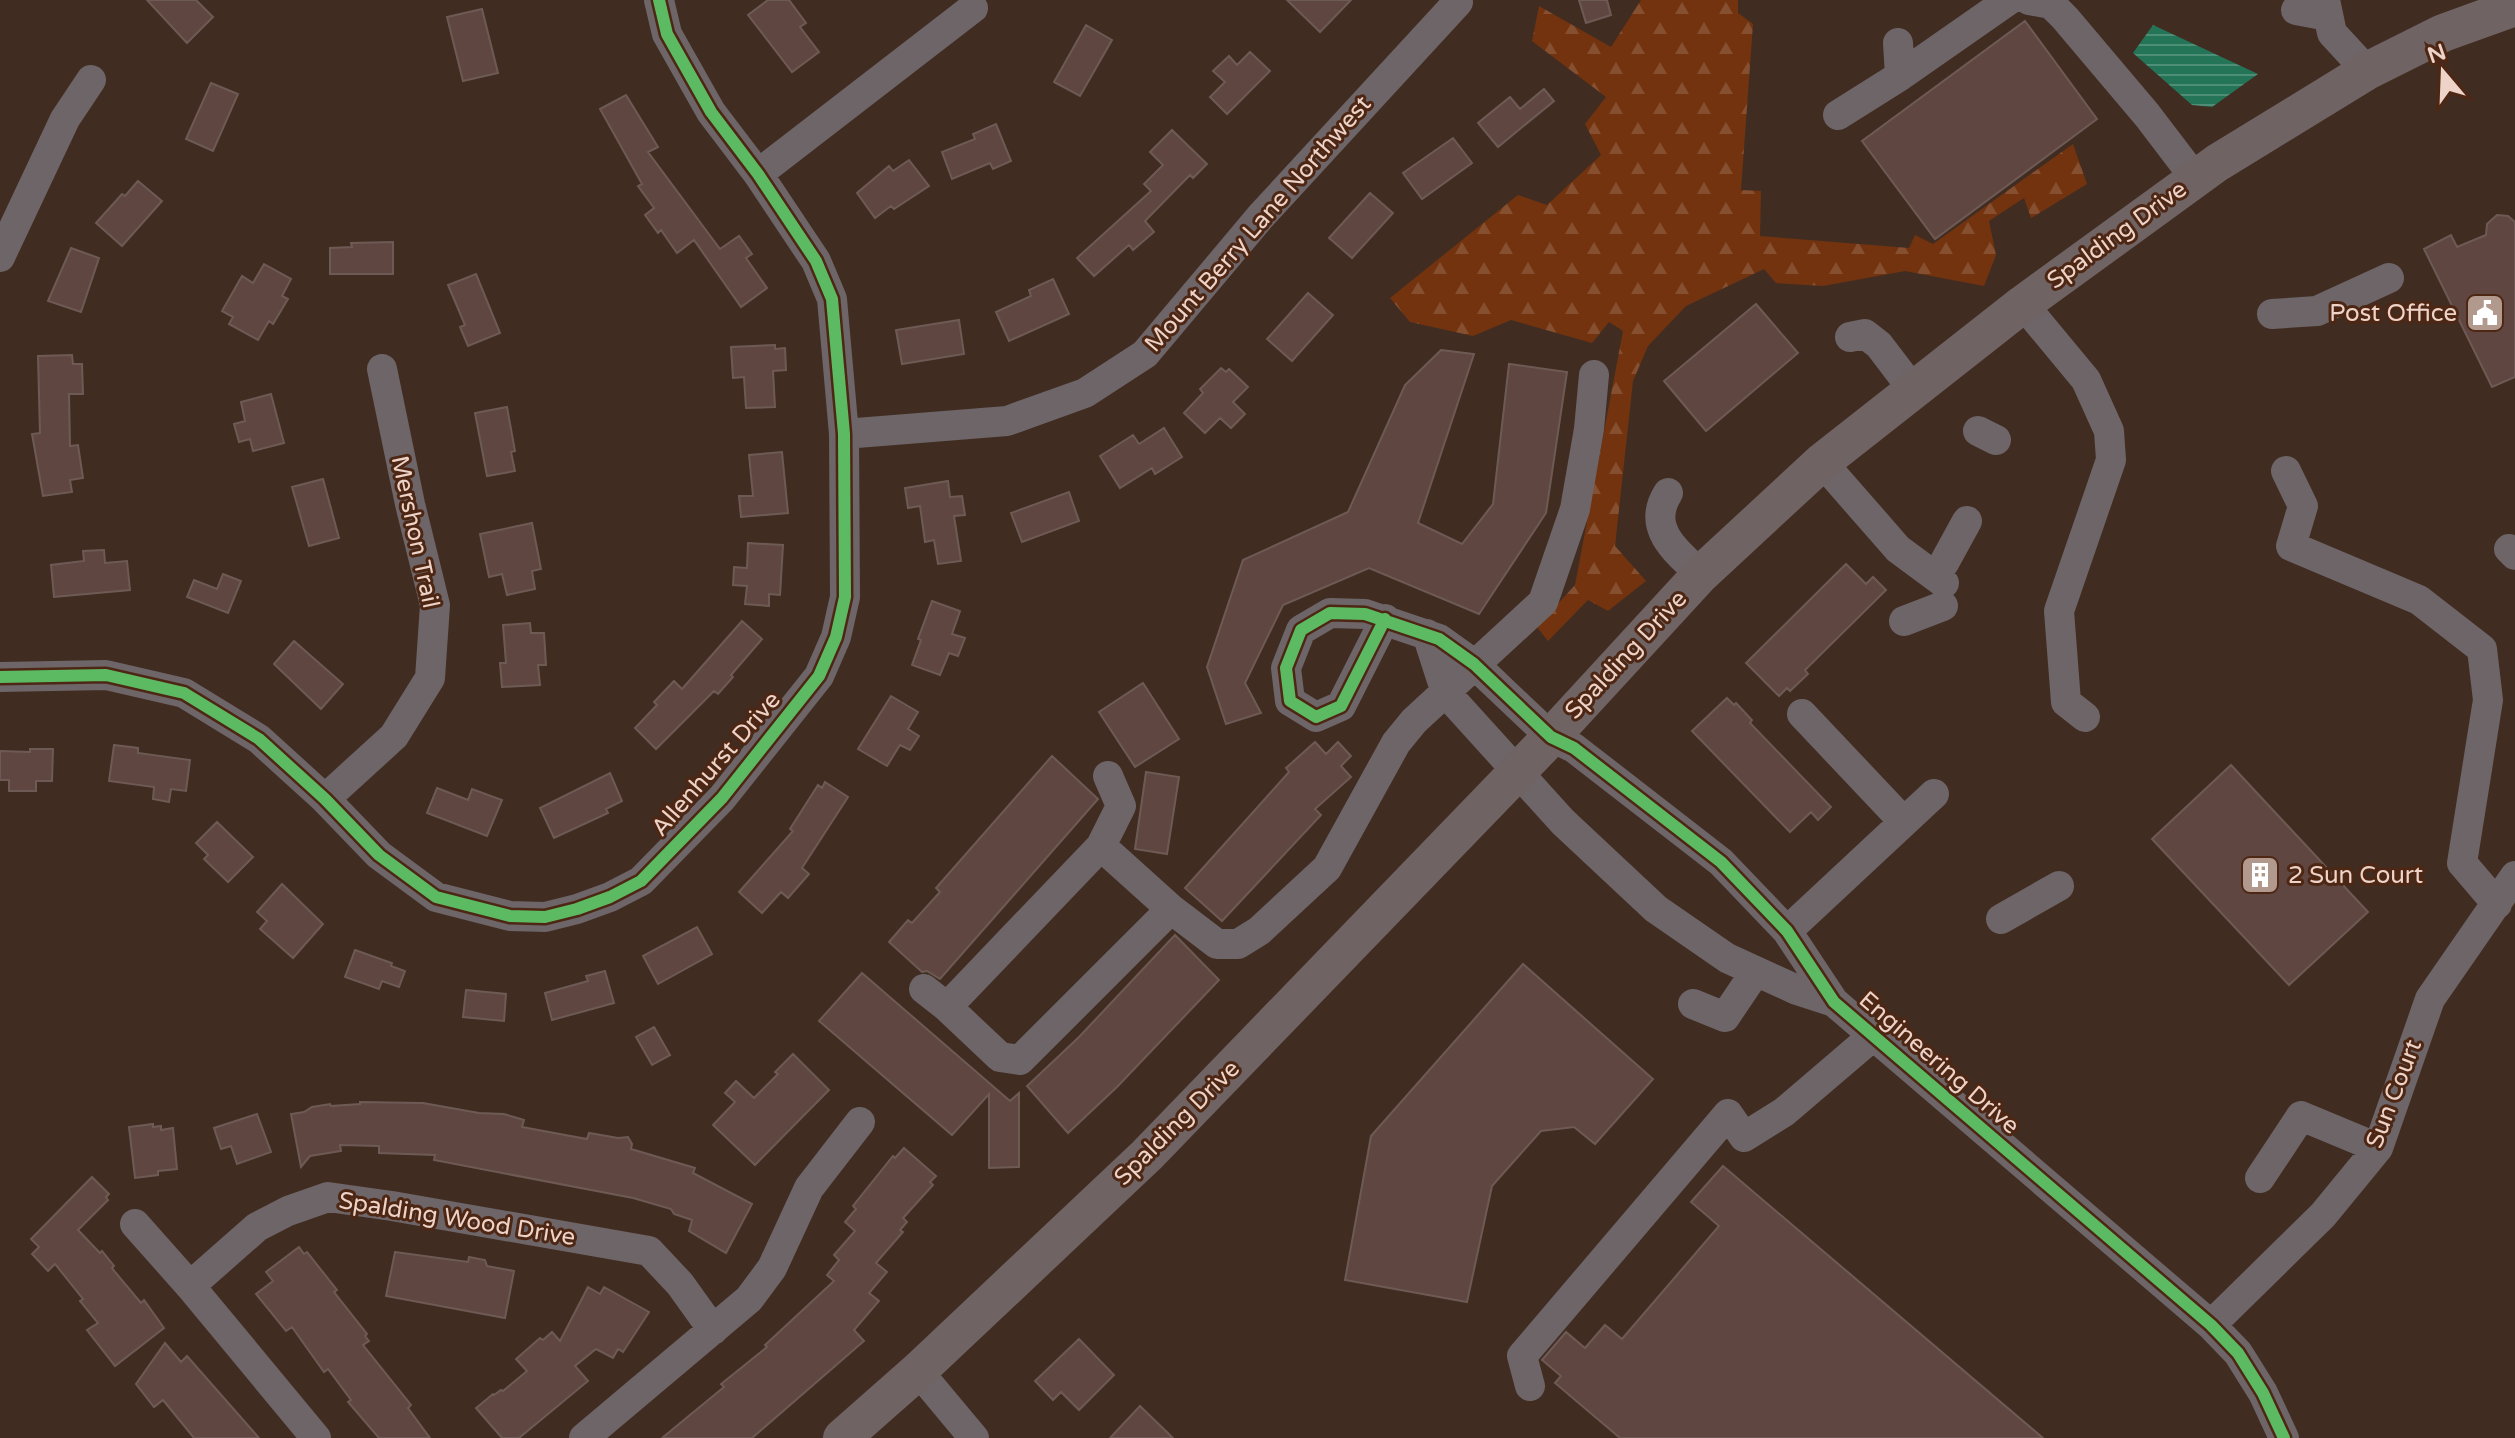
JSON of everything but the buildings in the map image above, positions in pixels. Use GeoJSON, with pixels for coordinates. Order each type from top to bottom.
{"type":"FeatureCollection","features":[{"type":"Feature","properties":{"kind":"main road","name":"Spalding Drive"},"geometry":{"type":"LineString","coordinates":[[842,1438],[918,1371],[1147,1155],[1551,737],[1701,574],[1822,462],[2023,304],[2195,178],[2367,71],[2443,33],[2515,7]]}},
{"type":"Feature","properties":{"kind":"street","name":"Allenhurst Drive"},"geometry":{"type":"LineString","coordinates":[[1,669],[106,675],[184,693],[259,739],[325,799],[379,855],[436,897],[510,916],[545,917],[610,897],[641,881],[722,798],[819,676],[836,637],[845,597],[844,434],[832,299],[816,261],[758,174],[711,112],[667,34],[659,0]]}},
{"type":"Feature","properties":{"kind":"street"},"geometry":{"type":"LineString","coordinates":[[1838,115],[2009,0]]}},
{"type":"Feature","properties":{"kind":"street"},"geometry":{"type":"LineString","coordinates":[[2029,0],[2051,4],[2065,18],[2147,115],[2195,178]]}},
{"type":"Feature","properties":{"kind":"street"},"geometry":{"type":"LineString","coordinates":[[2443,33],[2475,0]]}},
{"type":"Feature","properties":{"kind":"street","name":"Mount Berry Lane Northwest"},"geometry":{"type":"LineString","coordinates":[[844,434],[1007,421],[1085,393],[1145,354],[1261,216],[1458,2]]}},
{"type":"Feature","properties":{"kind":"street"},"geometry":{"type":"LineString","coordinates":[[758,174],[973,8]]}},
{"type":"Feature","properties":{"kind":"street"},"geometry":{"type":"LineString","coordinates":[[2296,10],[2326,8],[2332,33],[2367,71]]}},
{"type":"Feature","properties":{"kind":"street"},"geometry":{"type":"LineString","coordinates":[[1898,43],[1900,76]]}},
{"type":"Feature","properties":{"kind":"street"},"geometry":{"type":"LineString","coordinates":[[0,257],[65,119],[91,80]]}},
{"type":"Feature","properties":{"kind":"street"},"geometry":{"type":"LineString","coordinates":[[2272,314],[2317,311],[2389,278]]}},
{"type":"Feature","properties":{"kind":"street"},"geometry":{"type":"LineString","coordinates":[[2023,304],[2086,380],[2109,431],[2111,460],[2059,611],[2066,702],[2085,717]]}},
{"type":"Feature","properties":{"kind":"street"},"geometry":{"type":"LineString","coordinates":[[1850,337],[1865,334],[1879,345],[1914,391]]}},
{"type":"Feature","properties":{"kind":"street","name":"Mershon Trail"},"geometry":{"type":"LineString","coordinates":[[325,799],[394,736],[430,678],[435,605],[382,369]]}},
{"type":"Feature","properties":{"kind":"street"},"geometry":{"type":"LineString","coordinates":[[1101,846],[1171,909],[1217,944],[1238,944],[1259,931],[1327,868],[1396,743],[1414,721],[1543,602],[1575,509],[1589,429],[1594,375]]}},
{"type":"Feature","properties":{"kind":"street"},"geometry":{"type":"LineString","coordinates":[[1822,462],[1898,549],[1944,584]]}},
{"type":"Feature","properties":{"kind":"street"},"geometry":{"type":"LineString","coordinates":[[2286,471],[2303,506],[2291,546],[2419,600],[2482,649],[2488,700],[2462,863],[2497,904]]}},
{"type":"Feature","properties":{"kind":"street"},"geometry":{"type":"LineString","coordinates":[[1668,493],[1660,505],[1660,524],[1669,542],[1701,574]]}},
{"type":"Feature","properties":{"kind":"street"},"geometry":{"type":"LineString","coordinates":[[1904,621],[1944,584],[1967,521]]}},
{"type":"Feature","properties":{"kind":"street","name":"Engineering Drive"},"geometry":{"type":"LineString","coordinates":[[1385,619],[1439,639],[1474,664],[1551,737],[1574,748],[1721,862],[1787,931],[1834,1002],[2211,1325],[2238,1353],[2263,1393],[2284,1438]]}},
{"type":"Feature","properties":{"kind":"street"},"geometry":{"type":"LineString","coordinates":[[1427,634],[1446,693]]}},
{"type":"Feature","properties":{"kind":"street","name":"Engineering Drive"},"geometry":{"type":"LineString","coordinates":[[1446,693],[1563,822],[1656,909],[1727,958],[1834,1002]]}},
{"type":"Feature","properties":{"kind":"street"},"geometry":{"type":"LineString","coordinates":[[1802,714],[1904,822]]}},
{"type":"Feature","properties":{"kind":"street"},"geometry":{"type":"LineString","coordinates":[[1108,776],[1121,806],[1101,846],[936,998],[1000,1057],[1020,1060],[1171,909]]}},
{"type":"Feature","properties":{"kind":"street"},"geometry":{"type":"LineString","coordinates":[[1787,931],[1934,794]]}},
{"type":"Feature","properties":{"kind":"street","name":"Sun Court"},"geometry":{"type":"LineString","coordinates":[[2211,1325],[2323,1215],[2378,1148],[2430,999],[2515,878]]}},
{"type":"Feature","properties":{"kind":"street"},"geometry":{"type":"LineString","coordinates":[[2001,919],[2059,886]]}},
{"type":"Feature","properties":{"kind":"street"},"geometry":{"type":"LineString","coordinates":[[1693,1004],[1725,1017],[1756,971]]}},
{"type":"Feature","properties":{"kind":"street"},"geometry":{"type":"LineString","coordinates":[[1530,1386],[1522,1356],[1728,1114],[1744,1137],[1784,1112],[1873,1036]]}},
{"type":"Feature","properties":{"kind":"street"},"geometry":{"type":"LineString","coordinates":[[2260,1178],[2301,1116],[2378,1148]]}},
{"type":"Feature","properties":{"kind":"street"},"geometry":{"type":"LineString","coordinates":[[584,1438],[749,1299],[772,1268],[809,1188],[860,1122]]}},
{"type":"Feature","properties":{"kind":"street","name":"Spalding Wood Drive"},"geometry":{"type":"LineString","coordinates":[[190,1286],[257,1227],[288,1211],[328,1197],[649,1251],[680,1284],[713,1330]]}},
{"type":"Feature","properties":{"kind":"street"},"geometry":{"type":"LineString","coordinates":[[135,1224],[316,1438]]}},
{"type":"Feature","properties":{"kind":"street"},"geometry":{"type":"LineString","coordinates":[[918,1371],[974,1438]]}},
{"type":"Feature","properties":{"kind":"green space"},"geometry":{"type":"Polygon","coordinates":[[[1641,0],[1738,0],[1738,13],[1753,24],[1741,190],[1761,191],[1760,236],[1909,248],[1915,235],[1933,244],[2073,144],[2087,184],[2031,218],[2024,198],[1989,221],[1996,255],[1984,286],[1905,271],[1823,286],[1776,283],[1764,269],[1686,306],[1648,346],[1633,381],[1615,546],[1646,581],[1608,611],[1588,600],[1548,641],[1537,627],[1575,585],[1623,331],[1609,322],[1592,343],[1511,320],[1473,336],[1410,322],[1390,298],[1518,195],[1547,205],[1601,155],[1585,124],[1606,97],[1532,41],[1539,6],[1611,47],[1641,0]]]}},
{"type":"Feature","properties":{"kind":"shaded area"},"geometry":{"type":"Polygon","coordinates":[[[2153,25],[2258,74],[2212,107],[2192,105],[2133,53],[2153,25]]]}},
{"type":"Feature","properties":{"kind":"cycle path"},"geometry":{"type":"LineString","coordinates":[[0,677],[106,675],[184,693],[259,739],[325,799],[379,855],[436,897],[510,916],[545,917],[577,909],[641,881],[722,798],[819,676],[836,637],[845,597],[844,434],[832,299],[816,261],[758,174],[711,112],[667,34],[659,0]]}},
{"type":"Feature","properties":{"kind":"cycle path"},"geometry":{"type":"LineString","coordinates":[[1385,619],[1341,706],[1316,717],[1290,701],[1286,668],[1301,630],[1330,613],[1365,614],[1439,639],[1474,664],[1551,737],[1574,748],[1721,862],[1787,931],[1834,1002],[2211,1325],[2238,1353],[2263,1393],[2284,1438]]}},
{"type":"Feature","properties":{"kind":"place","name":"Post Office"},"geometry":{"type":"Point","coordinates":[2485,313]}},
{"type":"Feature","properties":{"kind":"place","name":"2 Sun Court"},"geometry":{"type":"Point","coordinates":[2260,875]}}]}
